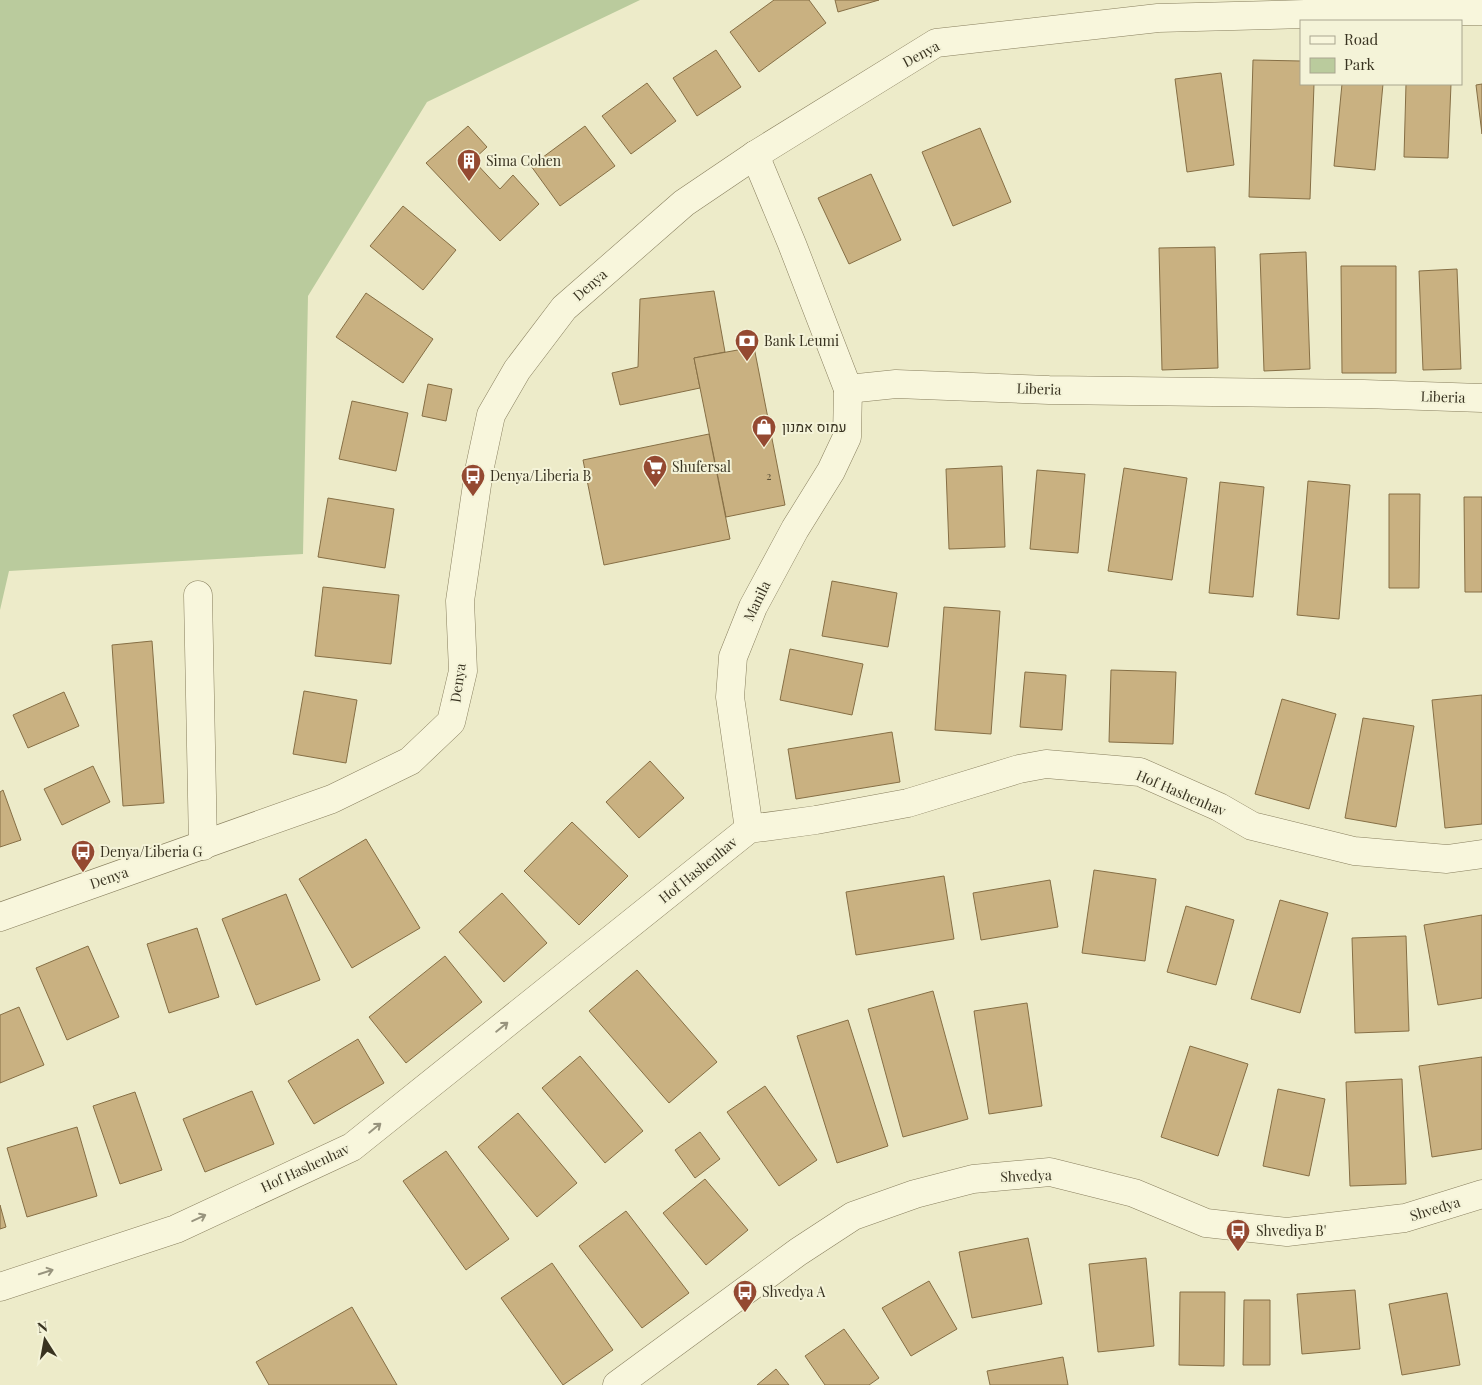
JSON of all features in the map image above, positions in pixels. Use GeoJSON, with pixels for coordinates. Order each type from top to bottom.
{"type":"FeatureCollection","features":[{"type":"Feature","properties":{"kind":"street","name":"Denya"},"geometry":{"type":"LineString","coordinates":[[0,917],[332,799],[410,761],[452,722],[462,671],[460,601],[479,471],[492,415],[517,370],[564,308],[684,203],[755,155],[936,43],[1158,18],[1482,11]]}},
{"type":"Feature","properties":{"kind":"street"},"geometry":{"type":"LineString","coordinates":[[755,155],[792,244],[848,389]]}},
{"type":"Feature","properties":{"kind":"street","name":"Liberia"},"geometry":{"type":"LineString","coordinates":[[848,389],[896,384],[1049,390],[1364,394],[1482,398]]}},
{"type":"Feature","properties":{"kind":"street","name":"Manila"},"geometry":{"type":"LineString","coordinates":[[749,829],[730,697],[732,657],[753,607],[795,529],[831,471],[847,437],[848,389]]}},
{"type":"Feature","properties":{"kind":"street"},"geometry":{"type":"LineString","coordinates":[[198,595],[203,846]]}},
{"type":"Feature","properties":{"kind":"street","name":"Hof Hashenhav"},"geometry":{"type":"LineString","coordinates":[[0,1287],[176,1229],[352,1147],[749,829],[816,820],[908,803],[1019,769],[1046,764],[1140,772],[1218,807],[1252,826],[1354,851],[1448,859],[1482,854]]}},
{"type":"Feature","properties":{"kind":"street","name":"Shvedya"},"geometry":{"type":"LineString","coordinates":[[617,1385],[798,1252],[852,1216],[915,1194],[974,1179],[1050,1172],[1134,1193],[1206,1223],[1287,1232],[1405,1218],[1482,1194]]}},
{"type":"Feature","properties":{"kind":"green space"},"geometry":{"type":"Polygon","coordinates":[[[0,0],[640,0],[427,102],[308,296],[303,554],[9,571],[0,610],[0,0]]]}},
{"type":"Feature","properties":{"kind":"building"},"geometry":{"type":"Polygon","coordinates":[[[774,0],[809,0],[826,23],[759,72],[730,32],[774,0]]]}},
{"type":"Feature","properties":{"kind":"building"},"geometry":{"type":"Polygon","coordinates":[[[835,0],[879,0],[838,12],[835,0]]]}},
{"type":"Feature","properties":{"kind":"building"},"geometry":{"type":"Polygon","coordinates":[[[716,50],[741,87],[697,116],[673,78],[716,50]]]}},
{"type":"Feature","properties":{"kind":"building"},"geometry":{"type":"Polygon","coordinates":[[[1253,60],[1300,61],[1300,85],[1314,85],[1310,199],[1249,197],[1253,60]]]}},
{"type":"Feature","properties":{"kind":"building"},"geometry":{"type":"Polygon","coordinates":[[[1221,73],[1234,165],[1187,172],[1175,79],[1221,73]]]}},
{"type":"Feature","properties":{"kind":"building"},"geometry":{"type":"Polygon","coordinates":[[[647,83],[676,121],[631,154],[602,116],[647,83]]]}},
{"type":"Feature","properties":{"kind":"building"},"geometry":{"type":"Polygon","coordinates":[[[1482,84],[1482,134],[1476,85],[1482,84]]]}},
{"type":"Feature","properties":{"kind":"building"},"geometry":{"type":"Polygon","coordinates":[[[1342,85],[1383,85],[1375,170],[1334,166],[1342,85]]]}},
{"type":"Feature","properties":{"kind":"building"},"geometry":{"type":"Polygon","coordinates":[[[1406,85],[1451,85],[1448,158],[1404,157],[1406,85]]]}},
{"type":"Feature","properties":{"kind":"building","name":"Sima Cohen"},"geometry":{"type":"Polygon","coordinates":[[[468,126],[487,147],[473,160],[500,189],[513,175],[539,204],[500,241],[426,163],[468,126]]]}},
{"type":"Feature","properties":{"kind":"building"},"geometry":{"type":"Polygon","coordinates":[[[585,126],[615,166],[560,206],[531,166],[585,126]]]}},
{"type":"Feature","properties":{"kind":"building"},"geometry":{"type":"Polygon","coordinates":[[[980,128],[1011,202],[953,226],[922,152],[980,128]]]}},
{"type":"Feature","properties":{"kind":"building"},"geometry":{"type":"Polygon","coordinates":[[[871,174],[901,240],[849,264],[818,198],[871,174]]]}},
{"type":"Feature","properties":{"kind":"building"},"geometry":{"type":"Polygon","coordinates":[[[403,206],[456,250],[423,290],[370,246],[403,206]]]}},
{"type":"Feature","properties":{"kind":"building"},"geometry":{"type":"Polygon","coordinates":[[[1215,247],[1218,368],[1162,370],[1159,248],[1215,247]]]}},
{"type":"Feature","properties":{"kind":"building"},"geometry":{"type":"Polygon","coordinates":[[[1306,252],[1310,369],[1264,371],[1260,254],[1306,252]]]}},
{"type":"Feature","properties":{"kind":"building"},"geometry":{"type":"Polygon","coordinates":[[[1341,266],[1396,266],[1396,373],[1342,373],[1341,266]]]}},
{"type":"Feature","properties":{"kind":"building"},"geometry":{"type":"Polygon","coordinates":[[[1457,269],[1461,369],[1423,370],[1419,271],[1457,269]]]}},
{"type":"Feature","properties":{"kind":"building"},"geometry":{"type":"Polygon","coordinates":[[[714,291],[725,352],[694,358],[700,388],[620,405],[612,373],[638,367],[640,299],[714,291]]]}},
{"type":"Feature","properties":{"kind":"building"},"geometry":{"type":"Polygon","coordinates":[[[366,293],[433,339],[403,383],[336,337],[366,293]]]}},
{"type":"Feature","properties":{"kind":"building"},"geometry":{"type":"Polygon","coordinates":[[[754,347],[785,505],[726,517],[694,358],[754,347]]]}},
{"type":"Feature","properties":{"kind":"building"},"geometry":{"type":"Polygon","coordinates":[[[428,384],[452,389],[446,421],[422,416],[428,384]]]}},
{"type":"Feature","properties":{"kind":"building"},"geometry":{"type":"Polygon","coordinates":[[[352,401],[408,413],[396,471],[339,459],[352,401]]]}},
{"type":"Feature","properties":{"kind":"building","name":"Shufersal"},"geometry":{"type":"Polygon","coordinates":[[[709,434],[730,539],[604,565],[583,460],[709,434]]]}},
{"type":"Feature","properties":{"kind":"building"},"geometry":{"type":"Polygon","coordinates":[[[1002,466],[1005,547],[949,549],[946,469],[1002,466]]]}},
{"type":"Feature","properties":{"kind":"building"},"geometry":{"type":"Polygon","coordinates":[[[1124,468],[1187,478],[1172,580],[1108,571],[1124,468]]]}},
{"type":"Feature","properties":{"kind":"building"},"geometry":{"type":"Polygon","coordinates":[[[1037,470],[1085,474],[1078,553],[1030,549],[1037,470]]]}},
{"type":"Feature","properties":{"kind":"building"},"geometry":{"type":"Polygon","coordinates":[[[1308,481],[1350,485],[1339,619],[1297,615],[1308,481]]]}},
{"type":"Feature","properties":{"kind":"building"},"geometry":{"type":"Polygon","coordinates":[[[1220,482],[1264,487],[1253,597],[1209,593],[1220,482]]]}},
{"type":"Feature","properties":{"kind":"building"},"geometry":{"type":"Polygon","coordinates":[[[1389,494],[1420,494],[1419,588],[1389,588],[1389,494]]]}},
{"type":"Feature","properties":{"kind":"building"},"geometry":{"type":"Polygon","coordinates":[[[1464,497],[1482,497],[1482,592],[1465,592],[1464,497]]]}},
{"type":"Feature","properties":{"kind":"building"},"geometry":{"type":"Polygon","coordinates":[[[328,498],[394,509],[385,568],[318,557],[328,498]]]}},
{"type":"Feature","properties":{"kind":"building"},"geometry":{"type":"Polygon","coordinates":[[[832,581],[897,593],[888,647],[822,636],[832,581]]]}},
{"type":"Feature","properties":{"kind":"building"},"geometry":{"type":"Polygon","coordinates":[[[323,587],[399,595],[391,664],[315,656],[323,587]]]}},
{"type":"Feature","properties":{"kind":"building"},"geometry":{"type":"Polygon","coordinates":[[[944,607],[1000,611],[991,734],[935,730],[944,607]]]}},
{"type":"Feature","properties":{"kind":"building"},"geometry":{"type":"Polygon","coordinates":[[[152,641],[164,803],[123,806],[112,645],[152,641]]]}},
{"type":"Feature","properties":{"kind":"building"},"geometry":{"type":"Polygon","coordinates":[[[790,649],[863,664],[852,715],[780,700],[790,649]]]}},
{"type":"Feature","properties":{"kind":"building"},"geometry":{"type":"Polygon","coordinates":[[[1111,670],[1176,672],[1173,744],[1109,742],[1111,670]]]}},
{"type":"Feature","properties":{"kind":"building"},"geometry":{"type":"Polygon","coordinates":[[[1025,672],[1066,675],[1062,730],[1020,727],[1025,672]]]}},
{"type":"Feature","properties":{"kind":"building"},"geometry":{"type":"Polygon","coordinates":[[[304,691],[357,700],[346,763],[293,754],[304,691]]]}},
{"type":"Feature","properties":{"kind":"building"},"geometry":{"type":"Polygon","coordinates":[[[64,692],[79,726],[28,748],[13,715],[64,692]]]}},
{"type":"Feature","properties":{"kind":"building"},"geometry":{"type":"Polygon","coordinates":[[[1482,695],[1482,824],[1445,828],[1432,700],[1482,695]]]}},
{"type":"Feature","properties":{"kind":"building"},"geometry":{"type":"Polygon","coordinates":[[[1282,699],[1336,714],[1309,809],[1255,794],[1282,699]]]}},
{"type":"Feature","properties":{"kind":"building"},"geometry":{"type":"Polygon","coordinates":[[[1363,718],[1414,726],[1396,827],[1345,818],[1363,718]]]}},
{"type":"Feature","properties":{"kind":"building"},"geometry":{"type":"Polygon","coordinates":[[[892,732],[900,782],[796,799],[788,749],[892,732]]]}},
{"type":"Feature","properties":{"kind":"building"},"geometry":{"type":"Polygon","coordinates":[[[650,761],[684,798],[639,838],[606,802],[650,761]]]}},
{"type":"Feature","properties":{"kind":"building"},"geometry":{"type":"Polygon","coordinates":[[[93,766],[110,802],[62,825],[44,789],[93,766]]]}},
{"type":"Feature","properties":{"kind":"building"},"geometry":{"type":"Polygon","coordinates":[[[3,790],[21,840],[0,847],[0,792],[3,790]]]}},
{"type":"Feature","properties":{"kind":"building"},"geometry":{"type":"Polygon","coordinates":[[[572,822],[628,876],[579,925],[524,871],[572,822]]]}},
{"type":"Feature","properties":{"kind":"building"},"geometry":{"type":"Polygon","coordinates":[[[366,839],[420,928],[352,968],[299,879],[366,839]]]}},
{"type":"Feature","properties":{"kind":"building"},"geometry":{"type":"Polygon","coordinates":[[[1094,870],[1156,879],[1145,961],[1082,953],[1094,870]]]}},
{"type":"Feature","properties":{"kind":"building"},"geometry":{"type":"Polygon","coordinates":[[[944,876],[954,939],[856,955],[846,892],[944,876]]]}},
{"type":"Feature","properties":{"kind":"building"},"geometry":{"type":"Polygon","coordinates":[[[1050,880],[1058,927],[981,940],[973,893],[1050,880]]]}},
{"type":"Feature","properties":{"kind":"building"},"geometry":{"type":"Polygon","coordinates":[[[502,893],[547,943],[504,982],[459,932],[502,893]]]}},
{"type":"Feature","properties":{"kind":"building"},"geometry":{"type":"Polygon","coordinates":[[[286,894],[320,980],[256,1005],[222,919],[286,894]]]}},
{"type":"Feature","properties":{"kind":"building"},"geometry":{"type":"Polygon","coordinates":[[[1280,900],[1328,913],[1300,1013],[1251,999],[1280,900]]]}},
{"type":"Feature","properties":{"kind":"building"},"geometry":{"type":"Polygon","coordinates":[[[1186,906],[1234,920],[1216,985],[1167,972],[1186,906]]]}},
{"type":"Feature","properties":{"kind":"building"},"geometry":{"type":"Polygon","coordinates":[[[1482,915],[1482,998],[1438,1005],[1424,925],[1482,915]]]}},
{"type":"Feature","properties":{"kind":"building"},"geometry":{"type":"Polygon","coordinates":[[[197,928],[219,997],[169,1013],[147,944],[197,928]]]}},
{"type":"Feature","properties":{"kind":"building"},"geometry":{"type":"Polygon","coordinates":[[[1406,936],[1409,1031],[1355,1033],[1352,938],[1406,936]]]}},
{"type":"Feature","properties":{"kind":"building"},"geometry":{"type":"Polygon","coordinates":[[[88,946],[119,1017],[67,1040],[36,968],[88,946]]]}},
{"type":"Feature","properties":{"kind":"building"},"geometry":{"type":"Polygon","coordinates":[[[445,956],[482,1002],[406,1063],[369,1017],[445,956]]]}},
{"type":"Feature","properties":{"kind":"building"},"geometry":{"type":"Polygon","coordinates":[[[637,970],[717,1062],[669,1103],[589,1011],[637,970]]]}},
{"type":"Feature","properties":{"kind":"building"},"geometry":{"type":"Polygon","coordinates":[[[933,991],[968,1119],[903,1137],[868,1009],[933,991]]]}},
{"type":"Feature","properties":{"kind":"building"},"geometry":{"type":"Polygon","coordinates":[[[1027,1003],[1042,1106],[989,1114],[974,1011],[1027,1003]]]}},
{"type":"Feature","properties":{"kind":"building"},"geometry":{"type":"Polygon","coordinates":[[[19,1007],[44,1065],[0,1083],[0,1015],[19,1007]]]}},
{"type":"Feature","properties":{"kind":"building"},"geometry":{"type":"Polygon","coordinates":[[[848,1020],[888,1146],[837,1163],[797,1036],[848,1020]]]}},
{"type":"Feature","properties":{"kind":"building"},"geometry":{"type":"Polygon","coordinates":[[[358,1039],[384,1083],[314,1124],[288,1081],[358,1039]]]}},
{"type":"Feature","properties":{"kind":"building"},"geometry":{"type":"Polygon","coordinates":[[[1190,1046],[1248,1064],[1218,1156],[1161,1137],[1190,1046]]]}},
{"type":"Feature","properties":{"kind":"building"},"geometry":{"type":"Polygon","coordinates":[[[580,1056],[643,1131],[605,1163],[542,1088],[580,1056]]]}},
{"type":"Feature","properties":{"kind":"building"},"geometry":{"type":"Polygon","coordinates":[[[1482,1057],[1482,1149],[1432,1157],[1419,1066],[1482,1057]]]}},
{"type":"Feature","properties":{"kind":"building"},"geometry":{"type":"Polygon","coordinates":[[[1402,1079],[1406,1184],[1350,1186],[1346,1082],[1402,1079]]]}},
{"type":"Feature","properties":{"kind":"building"},"geometry":{"type":"Polygon","coordinates":[[[765,1086],[817,1160],[779,1186],[727,1112],[765,1086]]]}},
{"type":"Feature","properties":{"kind":"building"},"geometry":{"type":"Polygon","coordinates":[[[1278,1089],[1325,1099],[1309,1176],[1263,1166],[1278,1089]]]}},
{"type":"Feature","properties":{"kind":"building"},"geometry":{"type":"Polygon","coordinates":[[[252,1091],[274,1144],[205,1172],[183,1119],[252,1091]]]}},
{"type":"Feature","properties":{"kind":"building"},"geometry":{"type":"Polygon","coordinates":[[[135,1092],[162,1170],[120,1184],[93,1106],[135,1092]]]}},
{"type":"Feature","properties":{"kind":"building"},"geometry":{"type":"Polygon","coordinates":[[[518,1113],[577,1183],[537,1217],[478,1147],[518,1113]]]}},
{"type":"Feature","properties":{"kind":"building"},"geometry":{"type":"Polygon","coordinates":[[[77,1127],[97,1196],[27,1217],[7,1148],[77,1127]]]}},
{"type":"Feature","properties":{"kind":"building"},"geometry":{"type":"Polygon","coordinates":[[[700,1132],[720,1159],[695,1178],[675,1150],[700,1132]]]}},
{"type":"Feature","properties":{"kind":"building"},"geometry":{"type":"Polygon","coordinates":[[[446,1151],[509,1239],[466,1270],[403,1181],[446,1151]]]}},
{"type":"Feature","properties":{"kind":"building"},"geometry":{"type":"Polygon","coordinates":[[[705,1179],[748,1230],[706,1265],[663,1213],[705,1179]]]}},
{"type":"Feature","properties":{"kind":"building"},"geometry":{"type":"Polygon","coordinates":[[[0,1205],[6,1227],[0,1229],[0,1205]]]}},
{"type":"Feature","properties":{"kind":"building"},"geometry":{"type":"Polygon","coordinates":[[[626,1211],[689,1293],[642,1328],[579,1246],[626,1211]]]}},
{"type":"Feature","properties":{"kind":"building"},"geometry":{"type":"Polygon","coordinates":[[[1028,1238],[1042,1304],[972,1318],[959,1252],[1028,1238]]]}},
{"type":"Feature","properties":{"kind":"building"},"geometry":{"type":"Polygon","coordinates":[[[1146,1258],[1154,1346],[1098,1352],[1089,1264],[1146,1258]]]}},
{"type":"Feature","properties":{"kind":"building"},"geometry":{"type":"Polygon","coordinates":[[[552,1263],[613,1350],[563,1385],[501,1298],[552,1263]]]}},
{"type":"Feature","properties":{"kind":"building"},"geometry":{"type":"Polygon","coordinates":[[[929,1281],[957,1329],[911,1356],[882,1308],[929,1281]]]}},
{"type":"Feature","properties":{"kind":"building"},"geometry":{"type":"Polygon","coordinates":[[[1355,1290],[1360,1349],[1302,1354],[1297,1294],[1355,1290]]]}},
{"type":"Feature","properties":{"kind":"building"},"geometry":{"type":"Polygon","coordinates":[[[1180,1292],[1225,1292],[1224,1366],[1179,1365],[1180,1292]]]}},
{"type":"Feature","properties":{"kind":"building"},"geometry":{"type":"Polygon","coordinates":[[[1447,1293],[1460,1365],[1402,1375],[1389,1304],[1447,1293]]]}},
{"type":"Feature","properties":{"kind":"building"},"geometry":{"type":"Polygon","coordinates":[[[1244,1300],[1270,1300],[1270,1365],[1243,1365],[1244,1300]]]}},
{"type":"Feature","properties":{"kind":"building"},"geometry":{"type":"Polygon","coordinates":[[[352,1307],[397,1385],[269,1385],[256,1362],[352,1307]]]}},
{"type":"Feature","properties":{"kind":"building"},"geometry":{"type":"Polygon","coordinates":[[[844,1329],[879,1378],[869,1385],[825,1385],[805,1356],[844,1329]]]}},
{"type":"Feature","properties":{"kind":"building"},"geometry":{"type":"Polygon","coordinates":[[[1063,1357],[1068,1385],[990,1385],[987,1371],[1063,1357]]]}},
{"type":"Feature","properties":{"kind":"building"},"geometry":{"type":"Polygon","coordinates":[[[776,1369],[789,1385],[757,1385],[776,1369]]]}},
{"type":"Feature","properties":{"kind":"place","name":"Sima Cohen"},"geometry":{"type":"Point","coordinates":[469,182]}},
{"type":"Feature","properties":{"kind":"place","name":"Bank Leumi"},"geometry":{"type":"Point","coordinates":[747,362]}},
{"type":"Feature","properties":{"kind":"place","name":"עמוס אמנון"},"geometry":{"type":"Point","coordinates":[764,448]}},
{"type":"Feature","properties":{"kind":"place","name":"Shufersal"},"geometry":{"type":"Point","coordinates":[655,488]}},
{"type":"Feature","properties":{"kind":"place","name":"Denya/Liberia B"},"geometry":{"type":"Point","coordinates":[473,497]}},
{"type":"Feature","properties":{"kind":"place","name":"Denya/Liberia G"},"geometry":{"type":"Point","coordinates":[83,873]}},
{"type":"Feature","properties":{"kind":"place","name":"Shvediya B'"},"geometry":{"type":"Point","coordinates":[1238,1252]}},
{"type":"Feature","properties":{"kind":"place","name":"Shvedya A"},"geometry":{"type":"Point","coordinates":[745,1313]}}]}
